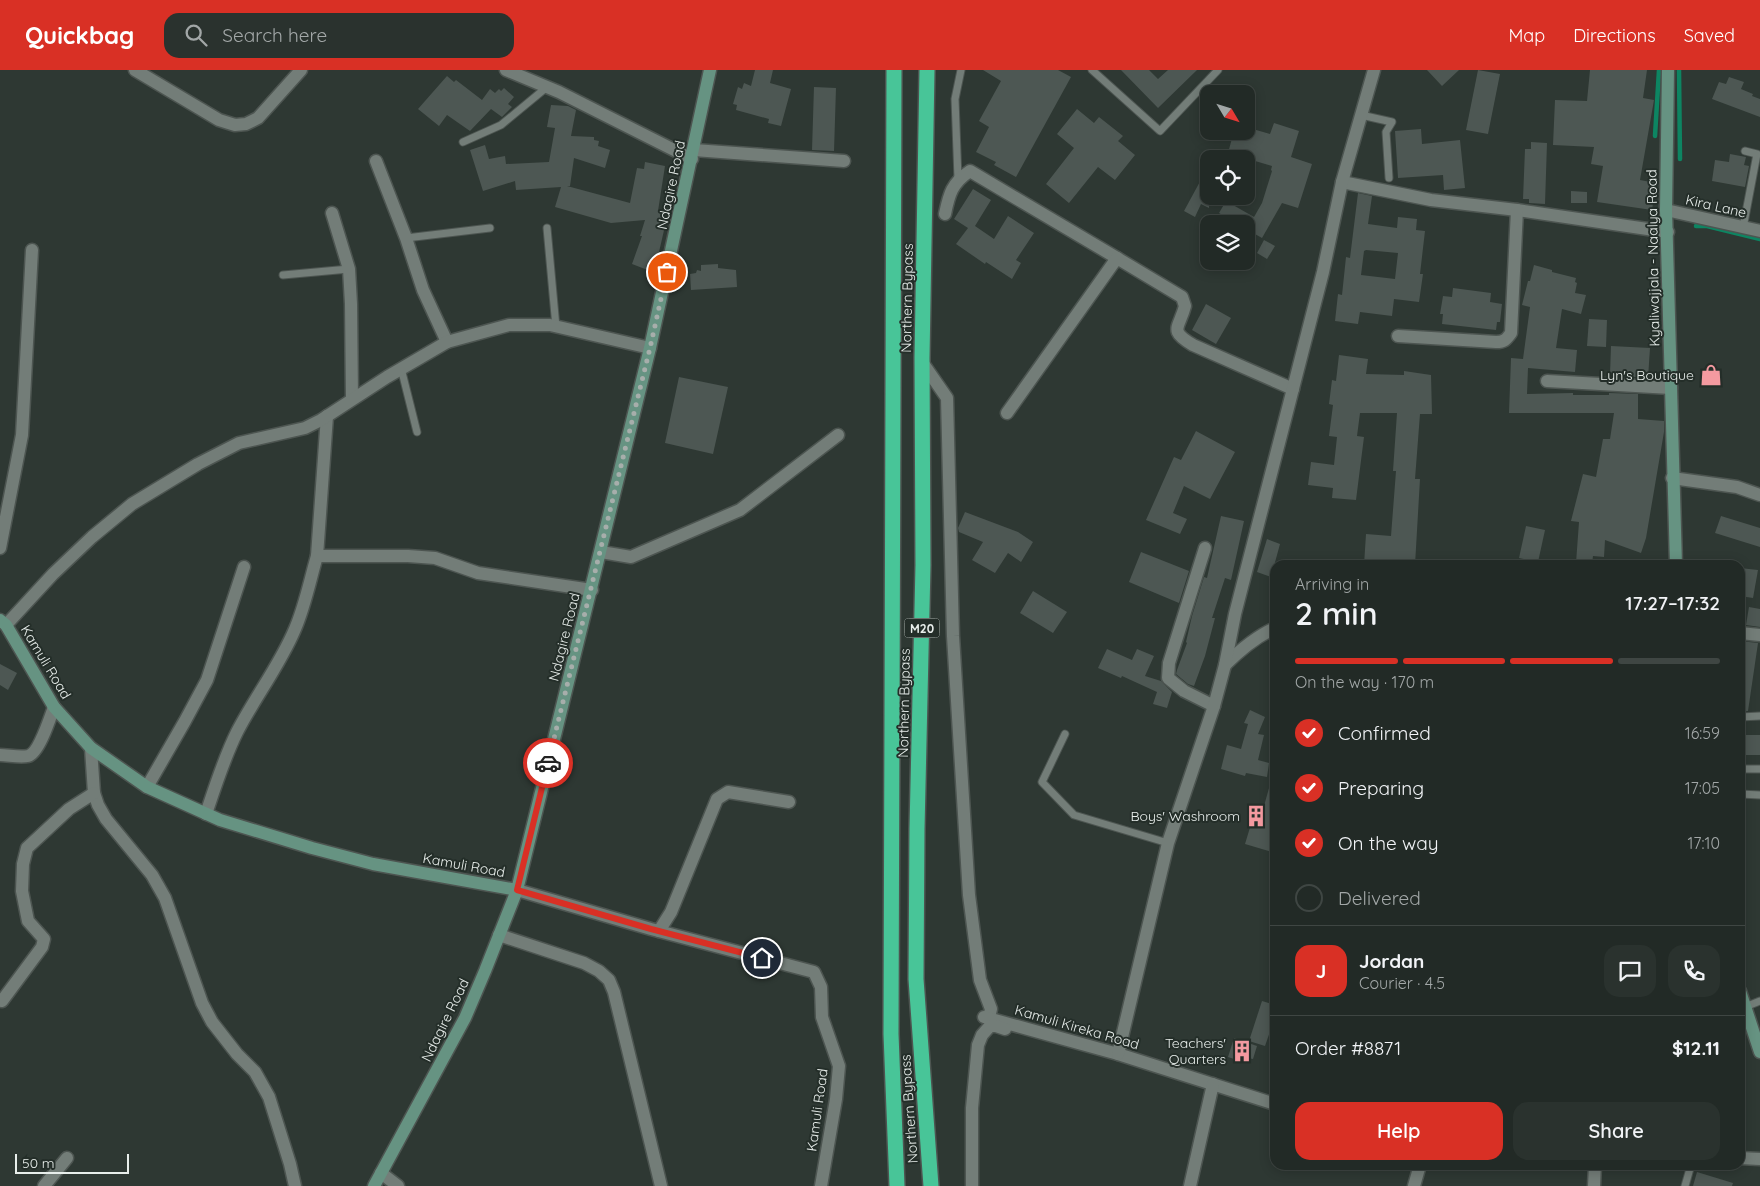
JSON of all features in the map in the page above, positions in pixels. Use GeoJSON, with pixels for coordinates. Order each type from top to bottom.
{"type":"FeatureCollection","features":[{"type":"Feature","properties":{"kind":"highway","name":"Northern Bypass"},"geometry":{"type":"LineString","coordinates":[[894,70],[891,1034],[897,1186]]}},
{"type":"Feature","properties":{"kind":"highway","name":"Northern Bypass"},"geometry":{"type":"LineString","coordinates":[[927,70],[922,362],[923,565],[917,830],[916,979],[931,1186]]}},
{"type":"Feature","properties":{"kind":"street"},"geometry":{"type":"LineString","coordinates":[[135,70],[219,120],[235,125],[246,124],[258,118],[301,70]]}},
{"type":"Feature","properties":{"kind":"street"},"geometry":{"type":"LineString","coordinates":[[506,70],[548,87],[693,155],[844,161]]}},
{"type":"Feature","properties":{"kind":"street","name":"Ndagire Road"},"geometry":{"type":"LineString","coordinates":[[374,1186],[465,1018],[517,890],[650,348],[710,70]]}},
{"type":"Feature","properties":{"kind":"street"},"geometry":{"type":"LineString","coordinates":[[1118,1054],[1168,843],[1214,706],[1225,665],[1235,614],[1323,272],[1342,182],[1374,70]]}},
{"type":"Feature","properties":{"kind":"street","name":"Kyaliwajjala - Naalya Road"},"geometry":{"type":"LineString","coordinates":[[1668,70],[1666,210],[1676,560]]}},
{"type":"Feature","properties":{"kind":"street"},"geometry":{"type":"LineString","coordinates":[[376,161],[406,238],[423,290],[447,342]]}},
{"type":"Feature","properties":{"kind":"street"},"geometry":{"type":"LineString","coordinates":[[944,214],[958,179],[970,171],[1182,297],[1185,306],[1177,328],[1178,333],[1193,345],[1293,389]]}},
{"type":"Feature","properties":{"kind":"street"},"geometry":{"type":"LineString","coordinates":[[1342,182],[1432,200],[1517,210],[1668,232]]}},
{"type":"Feature","properties":{"kind":"street"},"geometry":{"type":"LineString","coordinates":[[1398,336],[1496,342],[1503,342],[1507,338],[1511,333],[1517,210]]}},
{"type":"Feature","properties":{"kind":"street","name":"Kira Lane"},"geometry":{"type":"LineString","coordinates":[[1666,210],[1760,232]]}},
{"type":"Feature","properties":{"kind":"street"},"geometry":{"type":"LineString","coordinates":[[332,214],[349,269],[352,398]]}},
{"type":"Feature","properties":{"kind":"street"},"geometry":{"type":"LineString","coordinates":[[0,548],[22,435],[32,250]]}},
{"type":"Feature","properties":{"kind":"street"},"geometry":{"type":"LineString","coordinates":[[1007,413],[1117,258]]}},
{"type":"Feature","properties":{"kind":"street"},"geometry":{"type":"LineString","coordinates":[[3,622],[92,537],[132,504],[198,464],[239,443],[305,428],[401,368],[447,342],[509,324],[556,327],[650,348]]}},
{"type":"Feature","properties":{"kind":"street","name":"Kamuli Kireka Road"},"geometry":{"type":"LineString","coordinates":[[922,362],[947,398],[953,636],[969,895],[980,980],[991,1010],[987,1017],[1118,1054],[1270,1102]]}},
{"type":"Feature","properties":{"kind":"street"},"geometry":{"type":"LineString","coordinates":[[1547,381],[1671,388]]}},
{"type":"Feature","properties":{"kind":"street"},"geometry":{"type":"LineString","coordinates":[[206,814],[236,734],[296,628],[317,556],[327,416]]}},
{"type":"Feature","properties":{"kind":"street"},"geometry":{"type":"LineString","coordinates":[[601,552],[631,557],[740,510],[838,435]]}},
{"type":"Feature","properties":{"kind":"street"},"geometry":{"type":"LineString","coordinates":[[1672,478],[1737,487],[1760,495]]}},
{"type":"Feature","properties":{"kind":"street"},"geometry":{"type":"LineString","coordinates":[[1205,548],[1169,662],[1168,678],[1184,691],[1214,706]]}},
{"type":"Feature","properties":{"kind":"street"},"geometry":{"type":"LineString","coordinates":[[317,556],[408,556],[435,558],[478,573],[592,590]]}},
{"type":"Feature","properties":{"kind":"street"},"geometry":{"type":"LineString","coordinates":[[147,787],[207,680],[244,567]]}},
{"type":"Feature","properties":{"kind":"street","name":"Kamuli Road"},"geometry":{"type":"LineString","coordinates":[[3,622],[54,707],[91,748],[147,787],[206,814],[303,846],[373,864],[517,890],[659,931],[814,972],[821,987],[822,1017],[839,1066],[836,1099],[821,1186]]}},
{"type":"Feature","properties":{"kind":"street"},"geometry":{"type":"LineString","coordinates":[[1225,665],[1260,635],[1270,630]]}},
{"type":"Feature","properties":{"kind":"street"},"geometry":{"type":"LineString","coordinates":[[1745,634],[1760,635]]}},
{"type":"Feature","properties":{"kind":"street"},"geometry":{"type":"LineString","coordinates":[[0,755],[28,756],[33,752],[38,745],[54,707]]}},
{"type":"Feature","properties":{"kind":"street"},"geometry":{"type":"LineString","coordinates":[[91,748],[94,793],[98,805],[106,819],[152,875],[165,898],[202,1003],[212,1022],[255,1072],[269,1097],[295,1186]]}},
{"type":"Feature","properties":{"kind":"street"},"geometry":{"type":"LineString","coordinates":[[659,931],[671,912],[717,798],[728,792],[789,802]]}},
{"type":"Feature","properties":{"kind":"street"},"geometry":{"type":"LineString","coordinates":[[2,1001],[42,947],[44,939],[28,921],[22,891],[23,864],[27,848],[69,809],[94,793]]}},
{"type":"Feature","properties":{"kind":"street"},"geometry":{"type":"LineString","coordinates":[[499,935],[584,963],[599,971],[609,980],[614,992],[661,1186]]}},
{"type":"Feature","properties":{"kind":"street"},"geometry":{"type":"LineString","coordinates":[[1745,1007],[1760,1052]]}},
{"type":"Feature","properties":{"kind":"street"},"geometry":{"type":"LineString","coordinates":[[972,1186],[972,1108],[978,1045],[982,1035],[990,1026],[1024,1034],[1026,1028]]}},
{"type":"Feature","properties":{"kind":"street"},"geometry":{"type":"LineString","coordinates":[[1190,1186],[1213,1084]]}},
{"type":"Feature","properties":{"kind":"street"},"geometry":{"type":"LineString","coordinates":[[44,1186],[66,1158]]}},
{"type":"Feature","properties":{"kind":"street"},"geometry":{"type":"LineString","coordinates":[[1745,1158],[1760,1159]]}},
{"type":"Feature","properties":{"kind":"street"},"geometry":{"type":"LineString","coordinates":[[1414,1186],[1419,1170]]}},
{"type":"Feature","properties":{"kind":"street"},"geometry":{"type":"LineString","coordinates":[[1594,1186],[1595,1170]]}},
{"type":"Feature","properties":{"kind":"street"},"geometry":{"type":"LineString","coordinates":[[381,1173],[398,1186]]}},
{"type":"Feature","properties":{"kind":"lane"},"geometry":{"type":"LineString","coordinates":[[958,179],[955,99],[961,70]]}},
{"type":"Feature","properties":{"kind":"lane"},"geometry":{"type":"LineString","coordinates":[[1092,70],[1160,131],[1218,70]]}},
{"type":"Feature","properties":{"kind":"lane"},"geometry":{"type":"LineString","coordinates":[[463,142],[501,125],[548,87]]}},
{"type":"Feature","properties":{"kind":"lane"},"geometry":{"type":"LineString","coordinates":[[1361,115],[1392,122],[1386,132],[1389,178]]}},
{"type":"Feature","properties":{"kind":"lane"},"geometry":{"type":"LineString","coordinates":[[1743,228],[1757,154],[1745,151]]}},
{"type":"Feature","properties":{"kind":"lane"},"geometry":{"type":"LineString","coordinates":[[406,238],[490,228]]}},
{"type":"Feature","properties":{"kind":"lane"},"geometry":{"type":"LineString","coordinates":[[547,228],[556,327]]}},
{"type":"Feature","properties":{"kind":"lane"},"geometry":{"type":"LineString","coordinates":[[283,275],[349,269]]}},
{"type":"Feature","properties":{"kind":"lane"},"geometry":{"type":"LineString","coordinates":[[401,368],[418,432]]}},
{"type":"Feature","properties":{"kind":"lane"},"geometry":{"type":"LineString","coordinates":[[1745,717],[1760,716]]}},
{"type":"Feature","properties":{"kind":"lane"},"geometry":{"type":"LineString","coordinates":[[1065,734],[1042,782],[1074,815],[1168,843]]}},
{"type":"Feature","properties":{"kind":"lane"},"geometry":{"type":"LineString","coordinates":[[1745,769],[1760,769]]}},
{"type":"Feature","properties":{"kind":"lane"},"geometry":{"type":"LineString","coordinates":[[1745,794],[1760,795]]}},
{"type":"Feature","properties":{"kind":"lane"},"geometry":{"type":"LineString","coordinates":[[1745,1007],[1760,1001]]}},
{"type":"Feature","properties":{"kind":"lane"},"geometry":{"type":"LineString","coordinates":[[1685,1186],[1690,1170]]}},
{"type":"Feature","properties":{"kind":"building"},"geometry":{"type":"Polygon","coordinates":[[[755,70],[773,70],[770,83],[791,89],[781,126],[768,123],[769,119],[736,110],[737,105],[733,104],[738,87],[742,89],[744,83],[751,86],[755,70]]]}},
{"type":"Feature","properties":{"kind":"building"},"geometry":{"type":"Polygon","coordinates":[[[983,70],[1058,70],[1071,77],[1016,177],[994,165],[996,162],[976,152],[989,127],[979,121],[1001,81],[983,70]]]}},
{"type":"Feature","properties":{"kind":"building"},"geometry":{"type":"Polygon","coordinates":[[[1121,70],[1149,70],[1158,79],[1168,70],[1197,70],[1158,108],[1121,70]]]}},
{"type":"Feature","properties":{"kind":"building"},"geometry":{"type":"Polygon","coordinates":[[[1427,70],[1459,70],[1442,86],[1427,70]]]}},
{"type":"Feature","properties":{"kind":"building"},"geometry":{"type":"Polygon","coordinates":[[[1478,70],[1500,74],[1488,134],[1466,130],[1478,70]]]}},
{"type":"Feature","properties":{"kind":"building"},"geometry":{"type":"Polygon","coordinates":[[[1590,70],[1647,70],[1643,98],[1654,100],[1640,180],[1656,183],[1652,210],[1597,202],[1603,166],[1591,164],[1594,147],[1553,145],[1555,100],[1587,101],[1590,70]]]}},
{"type":"Feature","properties":{"kind":"building"},"geometry":{"type":"Polygon","coordinates":[[[447,76],[454,82],[456,80],[482,100],[490,89],[495,93],[499,89],[501,91],[504,88],[514,97],[508,104],[512,107],[502,117],[491,109],[470,131],[447,115],[439,126],[418,109],[447,76]]]}},
{"type":"Feature","properties":{"kind":"building"},"geometry":{"type":"Polygon","coordinates":[[[1729,77],[1744,82],[1741,89],[1760,99],[1760,117],[1712,99],[1719,82],[1726,84],[1729,77]]]}},
{"type":"Feature","properties":{"kind":"building"},"geometry":{"type":"Polygon","coordinates":[[[814,87],[836,88],[834,151],[812,150],[814,87]]]}},
{"type":"Feature","properties":{"kind":"building"},"geometry":{"type":"Polygon","coordinates":[[[551,105],[568,106],[576,110],[571,136],[594,137],[594,140],[599,141],[598,146],[610,150],[605,168],[574,158],[570,186],[567,186],[630,203],[637,168],[644,169],[645,162],[665,166],[658,211],[663,212],[660,224],[665,226],[659,252],[662,253],[658,274],[632,264],[642,236],[640,236],[645,220],[611,223],[555,207],[561,187],[516,190],[515,181],[483,191],[470,150],[485,145],[489,159],[505,156],[506,164],[549,162],[555,128],[547,127],[551,105]]]}},
{"type":"Feature","properties":{"kind":"building"},"geometry":{"type":"Polygon","coordinates":[[[1077,109],[1094,123],[1099,117],[1123,136],[1118,141],[1135,155],[1115,180],[1098,167],[1069,203],[1046,184],[1074,148],[1057,134],[1077,109]]]}},
{"type":"Feature","properties":{"kind":"building"},"geometry":{"type":"Polygon","coordinates":[[[1274,123],[1299,131],[1291,157],[1312,164],[1298,208],[1282,203],[1262,238],[1255,234],[1255,215],[1262,203],[1272,166],[1255,161],[1255,150],[1229,150],[1232,140],[1255,140],[1255,130],[1270,134],[1274,123]]]}},
{"type":"Feature","properties":{"kind":"building"},"geometry":{"type":"Polygon","coordinates":[[[1421,129],[1422,144],[1460,140],[1465,188],[1444,190],[1443,175],[1398,178],[1395,131],[1421,129]]]}},
{"type":"Feature","properties":{"kind":"building"},"geometry":{"type":"Polygon","coordinates":[[[1531,142],[1547,143],[1545,204],[1529,203],[1529,199],[1523,199],[1525,149],[1531,149],[1531,142]]]}},
{"type":"Feature","properties":{"kind":"building"},"geometry":{"type":"Polygon","coordinates":[[[1730,154],[1746,157],[1744,165],[1749,166],[1745,187],[1712,181],[1715,160],[1729,162],[1730,154]]]}},
{"type":"Feature","properties":{"kind":"building"},"geometry":{"type":"Polygon","coordinates":[[[1200,182],[1201,205],[1195,217],[1184,211],[1200,182]]]}},
{"type":"Feature","properties":{"kind":"building"},"geometry":{"type":"Polygon","coordinates":[[[973,189],[991,200],[975,226],[994,239],[1008,216],[1034,233],[1016,260],[1021,263],[1012,279],[986,262],[985,264],[956,244],[968,228],[954,219],[973,189]]]}},
{"type":"Feature","properties":{"kind":"building"},"geometry":{"type":"Polygon","coordinates":[[[1571,191],[1587,192],[1587,203],[1571,203],[1571,191]]]}},
{"type":"Feature","properties":{"kind":"building"},"geometry":{"type":"Polygon","coordinates":[[[1358,193],[1372,196],[1368,224],[1397,228],[1398,217],[1417,219],[1416,230],[1425,231],[1420,274],[1423,274],[1419,302],[1394,299],[1392,316],[1360,312],[1358,324],[1335,321],[1338,294],[1342,295],[1346,257],[1350,258],[1358,193]],[[1364,251],[1361,275],[1395,279],[1398,253],[1364,251]]]}},
{"type":"Feature","properties":{"kind":"building"},"geometry":{"type":"Polygon","coordinates":[[[1224,205],[1233,205],[1250,215],[1222,215],[1219,213],[1224,205]]]}},
{"type":"Feature","properties":{"kind":"building"},"geometry":{"type":"Polygon","coordinates":[[[1264,240],[1275,246],[1267,259],[1257,253],[1264,240]]]}},
{"type":"Feature","properties":{"kind":"building"},"geometry":{"type":"Polygon","coordinates":[[[718,264],[718,268],[736,270],[737,287],[691,290],[690,274],[696,273],[697,270],[701,271],[701,265],[718,264]]]}},
{"type":"Feature","properties":{"kind":"building"},"geometry":{"type":"Polygon","coordinates":[[[1534,265],[1576,278],[1575,293],[1586,295],[1581,314],[1562,309],[1556,348],[1577,350],[1575,372],[1528,368],[1527,394],[1638,394],[1638,419],[1664,421],[1664,432],[1646,538],[1641,553],[1605,540],[1604,557],[1593,556],[1592,560],[1576,560],[1579,522],[1571,521],[1583,474],[1596,477],[1603,439],[1610,439],[1614,413],[1509,413],[1511,358],[1523,359],[1530,307],[1522,305],[1528,281],[1530,281],[1534,265]]]}},
{"type":"Feature","properties":{"kind":"building"},"geometry":{"type":"Polygon","coordinates":[[[1453,288],[1491,293],[1490,302],[1502,304],[1500,322],[1497,322],[1496,330],[1442,324],[1443,314],[1440,314],[1443,296],[1452,297],[1453,288]]]}},
{"type":"Feature","properties":{"kind":"building"},"geometry":{"type":"Polygon","coordinates":[[[1206,304],[1231,318],[1216,344],[1192,330],[1206,304]]]}},
{"type":"Feature","properties":{"kind":"building"},"geometry":{"type":"Polygon","coordinates":[[[1589,319],[1607,320],[1606,347],[1587,346],[1589,319]]]}},
{"type":"Feature","properties":{"kind":"building"},"geometry":{"type":"Polygon","coordinates":[[[1611,346],[1650,348],[1648,378],[1610,375],[1611,346]]]}},
{"type":"Feature","properties":{"kind":"building"},"geometry":{"type":"Polygon","coordinates":[[[1339,355],[1368,359],[1366,374],[1404,375],[1404,371],[1431,375],[1432,414],[1420,414],[1415,479],[1420,479],[1415,560],[1364,560],[1366,534],[1391,536],[1396,471],[1393,471],[1397,413],[1360,413],[1357,436],[1364,437],[1356,500],[1332,498],[1333,488],[1308,485],[1311,462],[1334,465],[1337,437],[1329,436],[1333,405],[1329,404],[1332,380],[1336,381],[1339,355]]]}},
{"type":"Feature","properties":{"kind":"building"},"geometry":{"type":"Polygon","coordinates":[[[679,377],[728,387],[713,454],[665,443],[679,377]]]}},
{"type":"Feature","properties":{"kind":"building"},"geometry":{"type":"Polygon","coordinates":[[[1196,431],[1235,452],[1210,499],[1184,486],[1173,513],[1187,519],[1180,534],[1146,520],[1174,457],[1181,460],[1196,431]]]}},
{"type":"Feature","properties":{"kind":"building"},"geometry":{"type":"Polygon","coordinates":[[[965,512],[1018,532],[1033,542],[1021,562],[1008,553],[995,573],[972,560],[983,542],[959,532],[958,528],[965,512]]]}},
{"type":"Feature","properties":{"kind":"building"},"geometry":{"type":"Polygon","coordinates":[[[1221,516],[1244,521],[1231,580],[1225,578],[1212,618],[1215,618],[1205,656],[1194,686],[1188,684],[1176,674],[1187,643],[1192,616],[1204,577],[1207,578],[1221,516]]]}},
{"type":"Feature","properties":{"kind":"building"},"geometry":{"type":"Polygon","coordinates":[[[1721,516],[1760,528],[1760,547],[1715,533],[1721,516]]]}},
{"type":"Feature","properties":{"kind":"building"},"geometry":{"type":"Polygon","coordinates":[[[1526,526],[1545,530],[1538,560],[1519,558],[1526,526]]]}},
{"type":"Feature","properties":{"kind":"building"},"geometry":{"type":"Polygon","coordinates":[[[1267,539],[1280,544],[1276,560],[1270,560],[1270,577],[1257,572],[1267,539]]]}},
{"type":"Feature","properties":{"kind":"building"},"geometry":{"type":"Polygon","coordinates":[[[1141,552],[1189,571],[1179,603],[1129,582],[1141,552]]]}},
{"type":"Feature","properties":{"kind":"building"},"geometry":{"type":"Polygon","coordinates":[[[1745,569],[1758,570],[1753,598],[1745,597],[1745,569]]]}},
{"type":"Feature","properties":{"kind":"building"},"geometry":{"type":"Polygon","coordinates":[[[1033,591],[1067,612],[1053,633],[1020,613],[1033,591]]]}},
{"type":"Feature","properties":{"kind":"building"},"geometry":{"type":"Polygon","coordinates":[[[1749,607],[1760,609],[1760,627],[1746,625],[1749,607]]]}},
{"type":"Feature","properties":{"kind":"building"},"geometry":{"type":"Polygon","coordinates":[[[1745,642],[1758,643],[1748,711],[1745,711],[1745,642]]]}},
{"type":"Feature","properties":{"kind":"building"},"geometry":{"type":"Polygon","coordinates":[[[1107,649],[1132,660],[1137,649],[1154,656],[1145,676],[1161,681],[1172,692],[1167,708],[1153,704],[1157,692],[1122,676],[1121,678],[1098,668],[1107,649]]]}},
{"type":"Feature","properties":{"kind":"building"},"geometry":{"type":"Polygon","coordinates":[[[0,664],[17,673],[8,690],[0,685],[0,664]]]}},
{"type":"Feature","properties":{"kind":"building"},"geometry":{"type":"Polygon","coordinates":[[[1250,710],[1265,717],[1258,734],[1264,735],[1258,760],[1269,763],[1267,777],[1246,773],[1245,776],[1221,769],[1227,745],[1241,749],[1248,724],[1244,723],[1250,710]]]}},
{"type":"Feature","properties":{"kind":"building"},"geometry":{"type":"Polygon","coordinates":[[[1745,735],[1760,735],[1760,755],[1745,755],[1745,735]]]}},
{"type":"Feature","properties":{"kind":"building"},"geometry":{"type":"Polygon","coordinates":[[[1270,785],[1270,852],[1245,844],[1255,811],[1262,813],[1270,785]]]}},
{"type":"Feature","properties":{"kind":"building","name":"Teachers' Quarters"},"geometry":{"type":"Polygon","coordinates":[[[1262,1001],[1270,1003],[1270,1032],[1265,1046],[1249,1041],[1262,1001]]]}},
{"type":"Feature","properties":{"kind":"building","name":"Teachers' Quarters"},"geometry":{"type":"Polygon","coordinates":[[[1234,1038],[1257,1046],[1253,1059],[1248,1058],[1246,1063],[1228,1057],[1234,1038]]]}},
{"type":"Feature","properties":{"kind":"building"},"geometry":{"type":"Polygon","coordinates":[[[1697,1172],[1733,1183],[1732,1186],[1693,1186],[1697,1172]]]}},
{"type":"Feature","properties":{"kind":"waterway"},"geometry":{"type":"LineString","coordinates":[[1655,136],[1659,70]]}},
{"type":"Feature","properties":{"kind":"waterway"},"geometry":{"type":"LineString","coordinates":[[1679,70],[1680,159]]}},
{"type":"Feature","properties":{"kind":"waterway"},"geometry":{"type":"LineString","coordinates":[[1696,226],[1707,226],[1760,239]]}},
{"type":"Feature","properties":{"kind":"way so far"},"geometry":{"type":"LineString","coordinates":[[548,763],[592,590],[667,272]]}},
{"type":"Feature","properties":{"kind":"place","name":"Lyn's Boutique"},"geometry":{"type":"Point","coordinates":[1711,375]}},
{"type":"Feature","properties":{"kind":"place","name":"Boys' Washroom"},"geometry":{"type":"Point","coordinates":[1256,816]}},
{"type":"Feature","properties":{"kind":"place","name":"Teachers' Quarters"},"geometry":{"type":"Point","coordinates":[1242,1051]}},
{"type":"Feature","properties":{"kind":"route"},"geometry":{"type":"LineString","coordinates":[[548,763],[517,890],[651,929],[762,958]]}}]}
